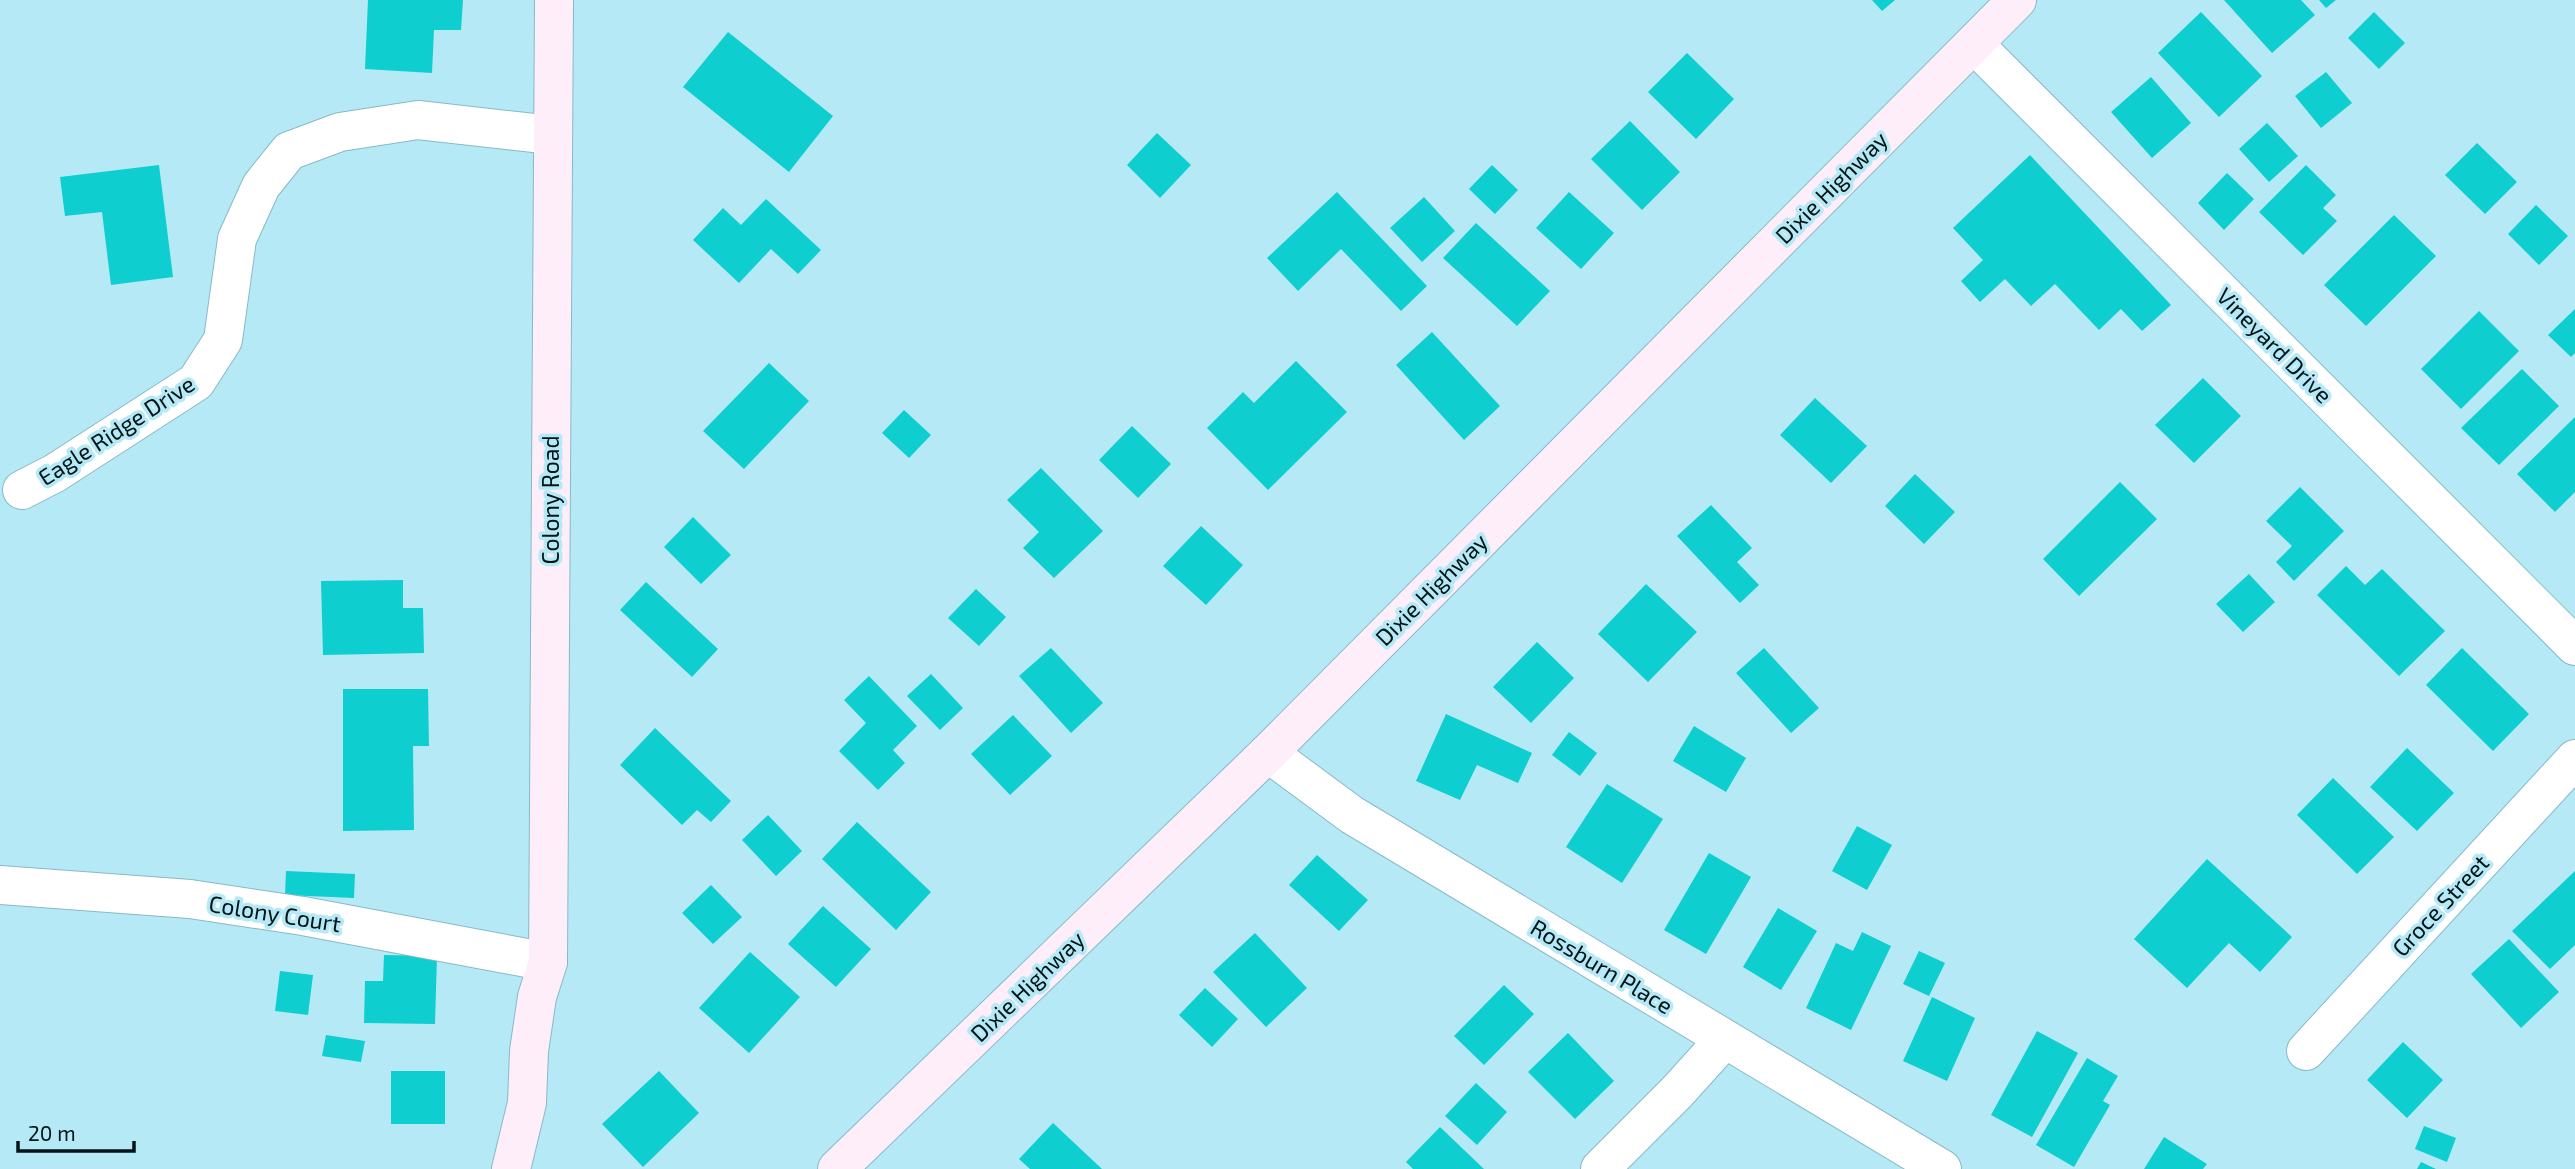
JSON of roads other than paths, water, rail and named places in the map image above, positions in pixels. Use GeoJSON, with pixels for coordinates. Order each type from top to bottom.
{"type":"FeatureCollection","features":[{"type":"Feature","properties":{"kind":"main road","name":"Colony Road"},"geometry":{"type":"LineString","coordinates":[[534,1169],[547,1117],[548,1042],[543,980],[554,0]]}},
{"type":"Feature","properties":{"kind":"main road","name":"Dixie Highway"},"geometry":{"type":"LineString","coordinates":[[837,1169],[1268,753],[2017,0]]}},
{"type":"Feature","properties":{"kind":"main road","name":"Colony Road"},"geometry":{"type":"LineString","coordinates":[[511,1169],[527,1103],[529,1051],[543,980]]}},
{"type":"Feature","properties":{"kind":"street","name":"Vineyard Drive"},"geometry":{"type":"LineString","coordinates":[[1974,44],[2575,646]]}},
{"type":"Feature","properties":{"kind":"street","name":"Eagle Ridge Drive"},"geometry":{"type":"LineString","coordinates":[[22,490],[65,466],[196,382],[223,340],[237,239],[261,186],[289,151],[340,132],[418,120],[552,135]]}},
{"type":"Feature","properties":{"kind":"street","name":"Rossburn Place"},"geometry":{"type":"LineString","coordinates":[[1268,753],[1352,816],[1942,1169]]}},
{"type":"Feature","properties":{"kind":"street","name":"Groce Street"},"geometry":{"type":"LineString","coordinates":[[2306,1051],[2575,760]]}},
{"type":"Feature","properties":{"kind":"street","name":"Colony Court"},"geometry":{"type":"LineString","coordinates":[[0,885],[190,899],[303,916],[543,980]]}},
{"type":"Feature","properties":{"kind":"street"},"geometry":{"type":"LineString","coordinates":[[1600,1169],[1677,1092],[1724,1040]]}}]}
